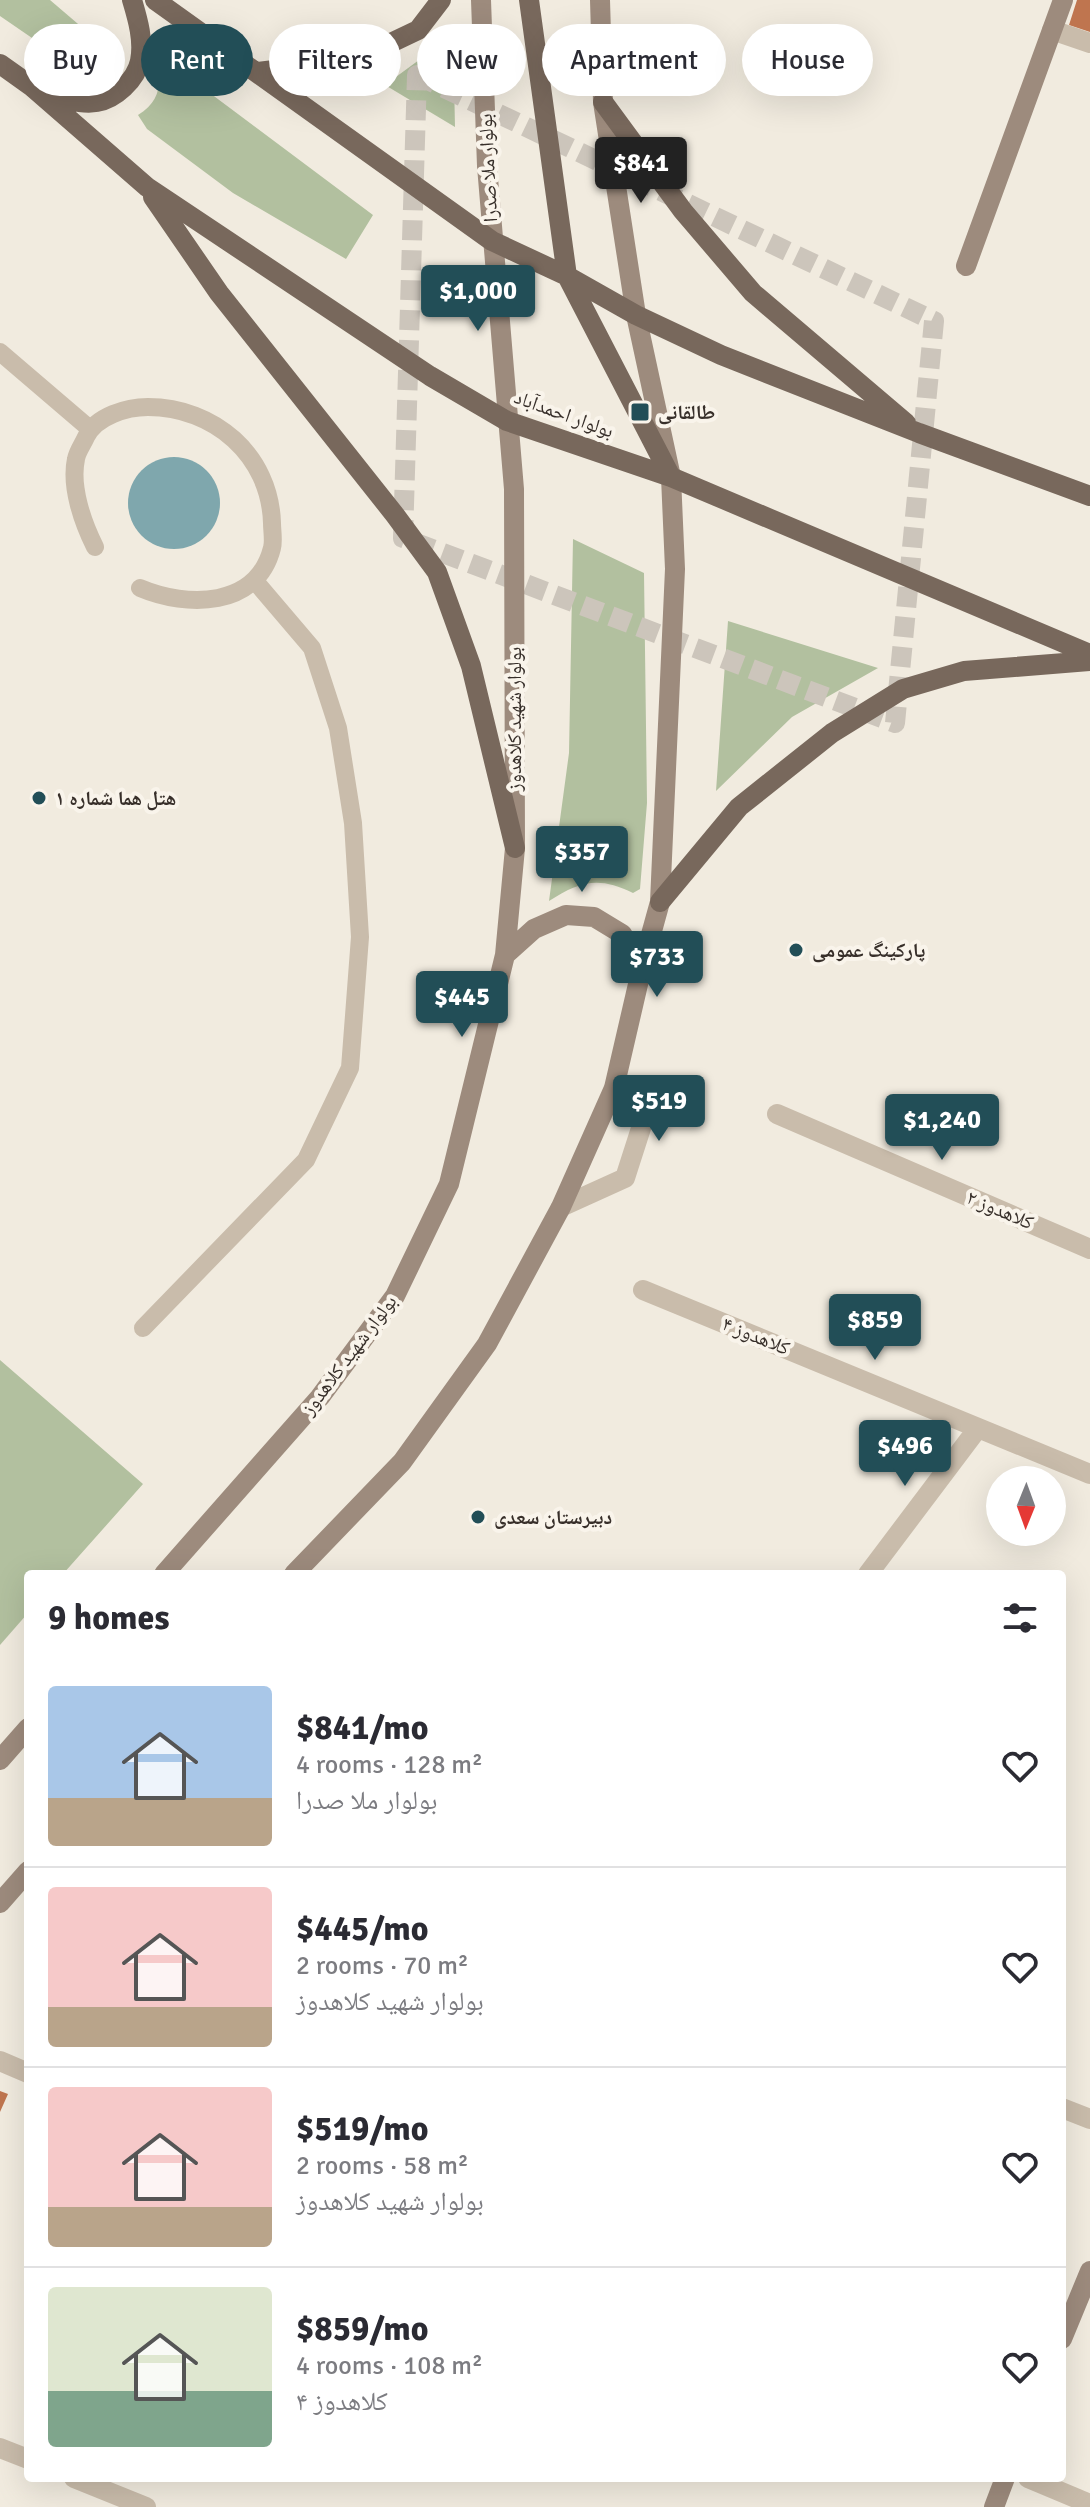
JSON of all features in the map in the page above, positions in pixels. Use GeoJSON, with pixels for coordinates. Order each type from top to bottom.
{"type":"FeatureCollection","features":[{"type":"Feature","properties":{"kind":"main road"},"geometry":{"type":"LineString","coordinates":[[125,85],[131,81],[140,64],[141,42],[132,0]]}},
{"type":"Feature","properties":{"kind":"main road"},"geometry":{"type":"LineString","coordinates":[[155,0],[492,241],[721,355],[1090,496]]}},
{"type":"Feature","properties":{"kind":"main road"},"geometry":{"type":"LineString","coordinates":[[258,72],[355,60],[418,30],[441,0]]}},
{"type":"Feature","properties":{"kind":"main road","name":"بولوار ملا صدرا"},"geometry":{"type":"LineString","coordinates":[[481,0],[492,241]]}},
{"type":"Feature","properties":{"kind":"main road"},"geometry":{"type":"LineString","coordinates":[[529,0],[567,276],[671,477]]}},
{"type":"Feature","properties":{"kind":"main road"},"geometry":{"type":"LineString","coordinates":[[298,1570],[402,1462],[487,1344],[561,1207],[614,1088],[660,902],[675,569],[671,477],[636,315],[603,102],[600,0]]}},
{"type":"Feature","properties":{"kind":"main road"},"geometry":{"type":"LineString","coordinates":[[966,266],[1063,0]]}},
{"type":"Feature","properties":{"kind":"main road","name":"بولوار احمدآباد"},"geometry":{"type":"LineString","coordinates":[[0,64],[24,81]]}},
{"type":"Feature","properties":{"kind":"main road","name":"بولوار احمدآباد"},"geometry":{"type":"LineString","coordinates":[[42,96],[147,187],[430,376],[507,421],[671,477],[1090,654]]}},
{"type":"Feature","properties":{"kind":"main road"},"geometry":{"type":"LineString","coordinates":[[56,96],[97,102],[107,96]]}},
{"type":"Feature","properties":{"kind":"main road"},"geometry":{"type":"LineString","coordinates":[[603,102],[683,211],[753,293],[919,433]]}},
{"type":"Feature","properties":{"kind":"main road"},"geometry":{"type":"LineString","coordinates":[[147,187],[219,293],[437,572],[471,666],[515,848]]}},
{"type":"Feature","properties":{"kind":"main road","name":"بولوار شهید کلاهدوز"},"geometry":{"type":"LineString","coordinates":[[168,1570],[320,1397],[395,1296],[449,1184],[505,955],[515,848],[514,489],[492,241]]}},
{"type":"Feature","properties":{"kind":"main road"},"geometry":{"type":"LineString","coordinates":[[660,902],[739,807],[832,733],[903,689],[964,671],[1090,661]]}},
{"type":"Feature","properties":{"kind":"main road"},"geometry":{"type":"LineString","coordinates":[[505,955],[534,929],[566,915],[594,917],[622,934],[642,967]]}},
{"type":"Feature","properties":{"kind":"main road"},"geometry":{"type":"LineString","coordinates":[[0,1760],[24,1733]]}},
{"type":"Feature","properties":{"kind":"main road"},"geometry":{"type":"LineString","coordinates":[[0,1903],[24,1876]]}},
{"type":"Feature","properties":{"kind":"main road"},"geometry":{"type":"LineString","coordinates":[[1066,2329],[1090,2271]]}},
{"type":"Feature","properties":{"kind":"main road"},"geometry":{"type":"LineString","coordinates":[[994,2507],[1003,2482]]}},
{"type":"Feature","properties":{"kind":"street"},"geometry":{"type":"LineString","coordinates":[[1052,30],[1090,43]]}},
{"type":"Feature","properties":{"kind":"street"},"geometry":{"type":"LineString","coordinates":[[561,1207],[625,1178],[652,1094],[614,1088]]}},
{"type":"Feature","properties":{"kind":"street","name":"کلاهدوز ۲"},"geometry":{"type":"LineString","coordinates":[[777,1114],[1090,1249]]}},
{"type":"Feature","properties":{"kind":"street","name":"کلاهدوز ۴"},"geometry":{"type":"LineString","coordinates":[[643,1290],[1090,1474]]}},
{"type":"Feature","properties":{"kind":"street"},"geometry":{"type":"LineString","coordinates":[[871,1570],[978,1428]]}},
{"type":"Feature","properties":{"kind":"street"},"geometry":{"type":"LineString","coordinates":[[0,2061],[24,2071]]}},
{"type":"Feature","properties":{"kind":"street"},"geometry":{"type":"LineString","coordinates":[[1066,2110],[1090,2119]]}},
{"type":"Feature","properties":{"kind":"street"},"geometry":{"type":"LineString","coordinates":[[0,2448],[24,2457]]}},
{"type":"Feature","properties":{"kind":"street"},"geometry":{"type":"LineString","coordinates":[[84,2482],[146,2507]]}},
{"type":"Feature","properties":{"kind":"street"},"geometry":{"type":"LineString","coordinates":[[1038,2482],[1090,2504]]}},
{"type":"Feature","properties":{"kind":"lane"},"geometry":{"type":"LineString","coordinates":[[0,352],[90,429]]}},
{"type":"Feature","properties":{"kind":"lane"},"geometry":{"type":"LineString","coordinates":[[95,547],[85,528],[77,496],[76,459],[90,429],[127,407],[164,407],[197,414],[224,430],[246,452],[263,478],[271,510],[272,547],[255,581],[221,600],[184,600],[140,588]]}},
{"type":"Feature","properties":{"kind":"lane"},"geometry":{"type":"LineString","coordinates":[[143,1328],[306,1160],[350,1068],[360,937],[353,823],[338,728],[312,648],[255,581]]}},
{"type":"Feature","properties":{"kind":"green space"},"geometry":{"type":"Polygon","coordinates":[[[0,0],[50,0],[78,24],[24,24],[24,32],[0,16],[0,0]]]}},
{"type":"Feature","properties":{"kind":"green space"},"geometry":{"type":"Polygon","coordinates":[[[417,61],[417,96],[454,96],[455,127],[401,95],[401,73],[417,61]]]}},
{"type":"Feature","properties":{"kind":"green space"},"geometry":{"type":"Polygon","coordinates":[[[155,96],[214,96],[373,215],[346,259],[233,193],[147,129],[138,115],[155,96]]]}},
{"type":"Feature","properties":{"kind":"green space"},"geometry":{"type":"Polygon","coordinates":[[[573,539],[644,573],[647,803],[640,889],[633,893],[610,884],[590,883],[570,889],[549,901],[569,753],[573,539]]]}},
{"type":"Feature","properties":{"kind":"green space"},"geometry":{"type":"Polygon","coordinates":[[[728,621],[878,668],[792,717],[716,791],[728,621]]]}},
{"type":"Feature","properties":{"kind":"green space"},"geometry":{"type":"Polygon","coordinates":[[[0,1360],[143,1484],[67,1570],[24,1570],[24,1618],[0,1645],[0,1360]]]}},
{"type":"Feature","properties":{"kind":"water"},"geometry":{"type":"Polygon","coordinates":[[[174,457],[192,460],[207,470],[217,485],[220,503],[217,521],[207,536],[192,546],[174,549],[156,546],[141,536],[131,521],[128,503],[131,485],[141,470],[156,460],[174,457]]]}},
{"type":"Feature","properties":{"kind":"building"},"geometry":{"type":"Polygon","coordinates":[[[1077,0],[1090,0],[1090,32],[1069,25],[1077,0]]]}},
{"type":"Feature","properties":{"kind":"building"},"geometry":{"type":"Polygon","coordinates":[[[0,2091],[8,2094],[0,2112],[0,2091]]]}},
{"type":"Feature","properties":{"kind":"tunnel"},"geometry":{"type":"LineString","coordinates":[[417,75],[934,321],[895,723],[403,538],[417,75]]}},
{"type":"Feature","properties":{"kind":"place","name":"طالقانی"},"geometry":{"type":"Point","coordinates":[640,412]}},
{"type":"Feature","properties":{"kind":"place","name":"هتل هما شماره ۱"},"geometry":{"type":"Point","coordinates":[39,798]}},
{"type":"Feature","properties":{"kind":"place","name":"پارکینگ عمومی"},"geometry":{"type":"Point","coordinates":[796,950]}},
{"type":"Feature","properties":{"kind":"place","name":"دبیرستان سعدی"},"geometry":{"type":"Point","coordinates":[478,1517]}}]}
